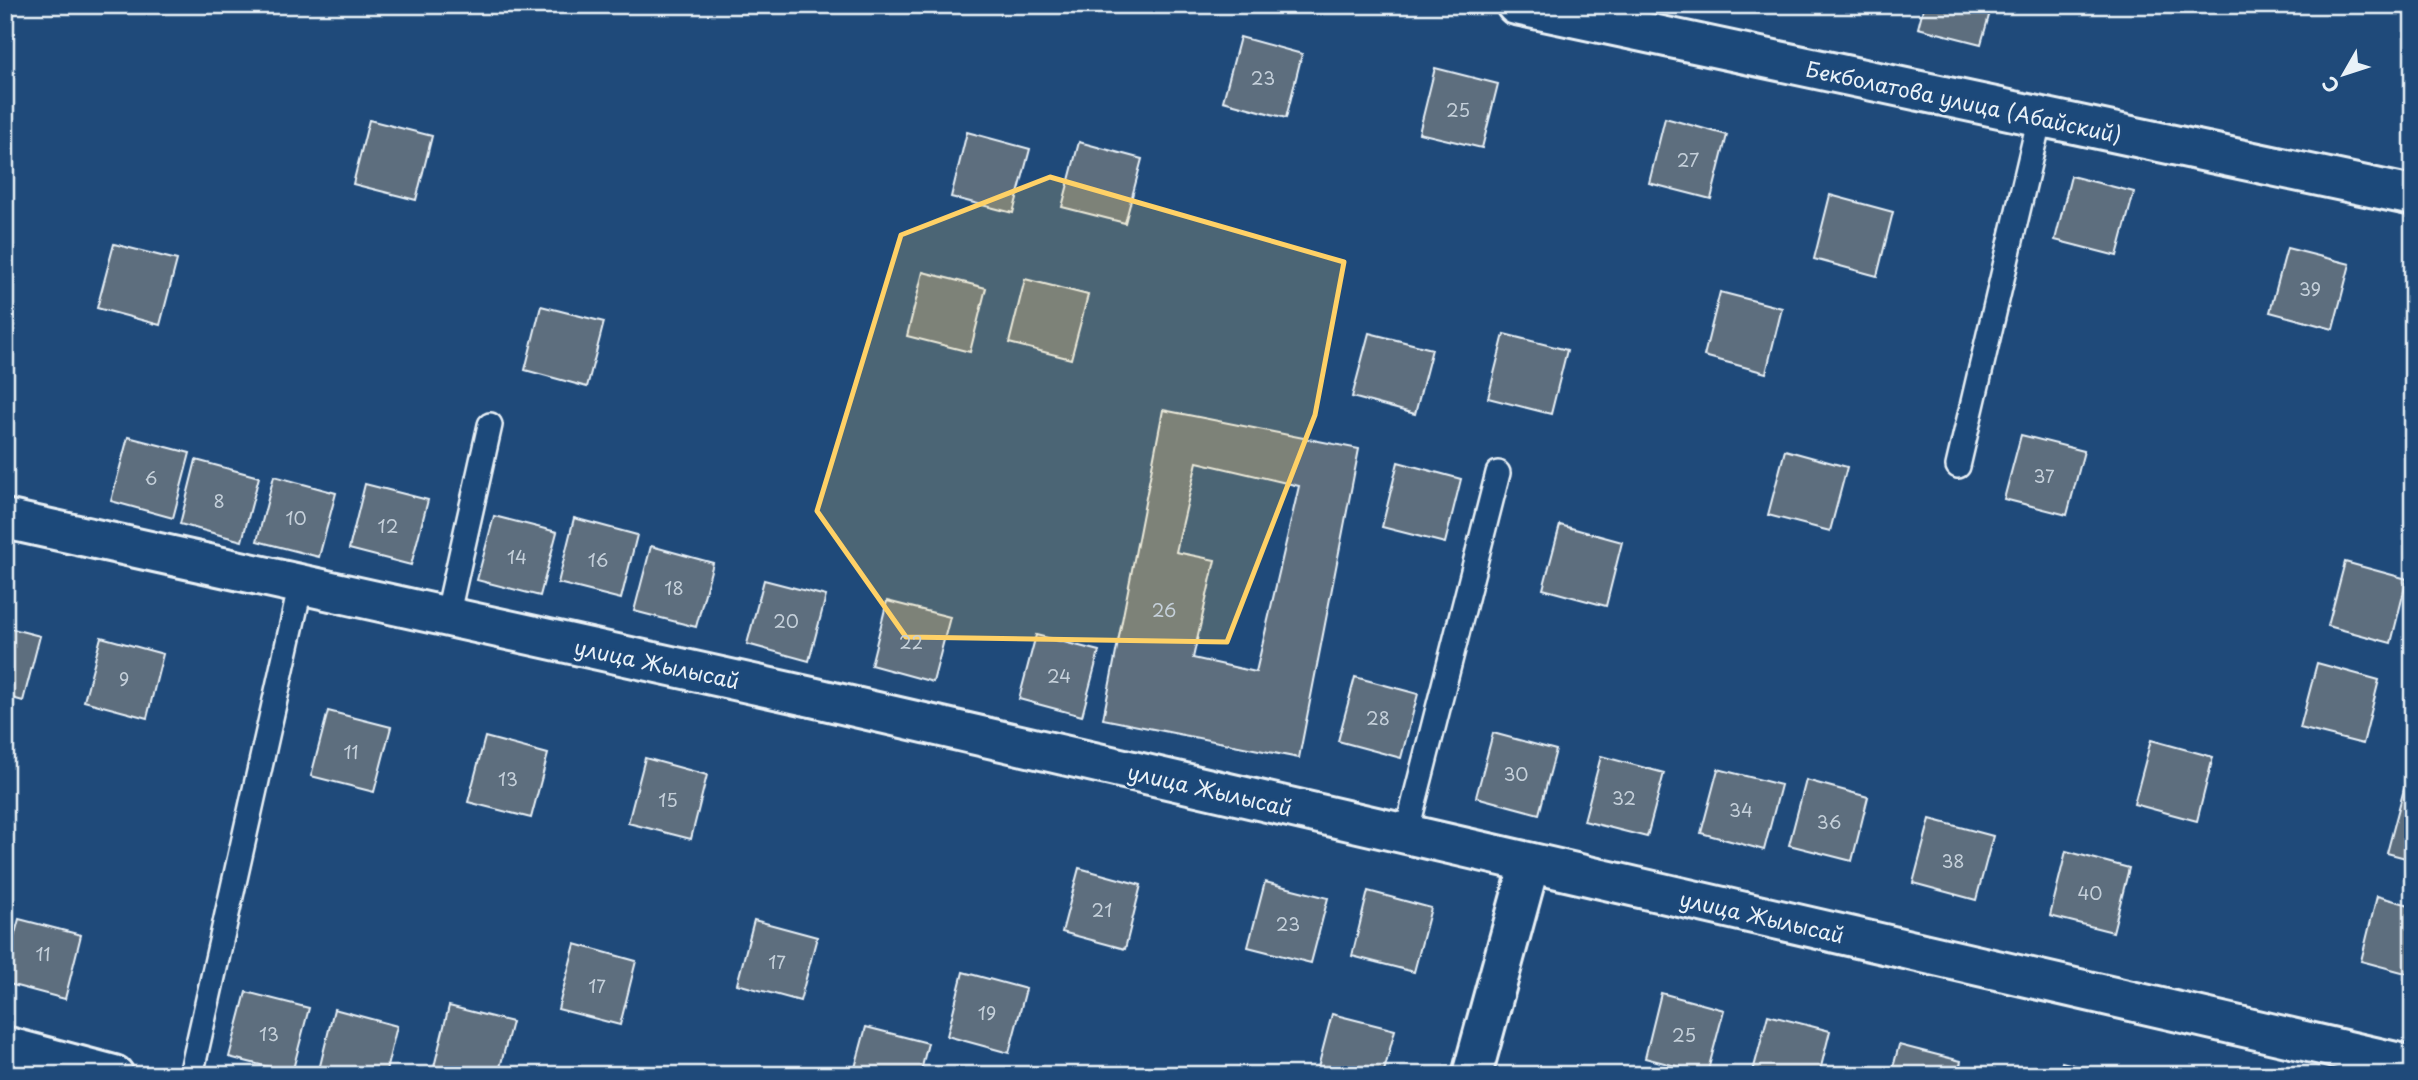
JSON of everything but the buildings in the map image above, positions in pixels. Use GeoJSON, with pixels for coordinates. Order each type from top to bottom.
{"type":"FeatureCollection","features":[{"type":"Feature","properties":{"kind":"street","name":"Бекболатова улица (Абайский)"},"geometry":{"type":"LineString","coordinates":[[1516,5],[2413,196]]}},
{"type":"Feature","properties":{"kind":"street","name":"улица Жылысай"},"geometry":{"type":"LineString","coordinates":[[5,519],[816,698],[2413,1066]]}},
{"type":"Feature","properties":{"kind":"street"},"geometry":{"type":"LineString","coordinates":[[1472,1075],[1530,863]]}},
{"type":"Feature","properties":{"kind":"street"},"geometry":{"type":"LineString","coordinates":[[5,1046],[114,1075]]}},
{"type":"Feature","properties":{"kind":"lane"},"geometry":{"type":"LineString","coordinates":[[1958,466],[2040,117]]}},
{"type":"Feature","properties":{"kind":"lane"},"geometry":{"type":"LineString","coordinates":[[447,617],[489,425]]}},
{"type":"Feature","properties":{"kind":"lane"},"geometry":{"type":"LineString","coordinates":[[1406,834],[1498,473]]}},
{"type":"Feature","properties":{"kind":"lane"},"geometry":{"type":"LineString","coordinates":[[191,1075],[301,584]]}},
{"type":"Feature","properties":{"kind":"highlighted area"},"geometry":{"type":"Polygon","coordinates":[[[1050,177],[1344,262],[1315,415],[1227,642],[906,637],[817,511],[901,235],[1050,177]]]}}]}
